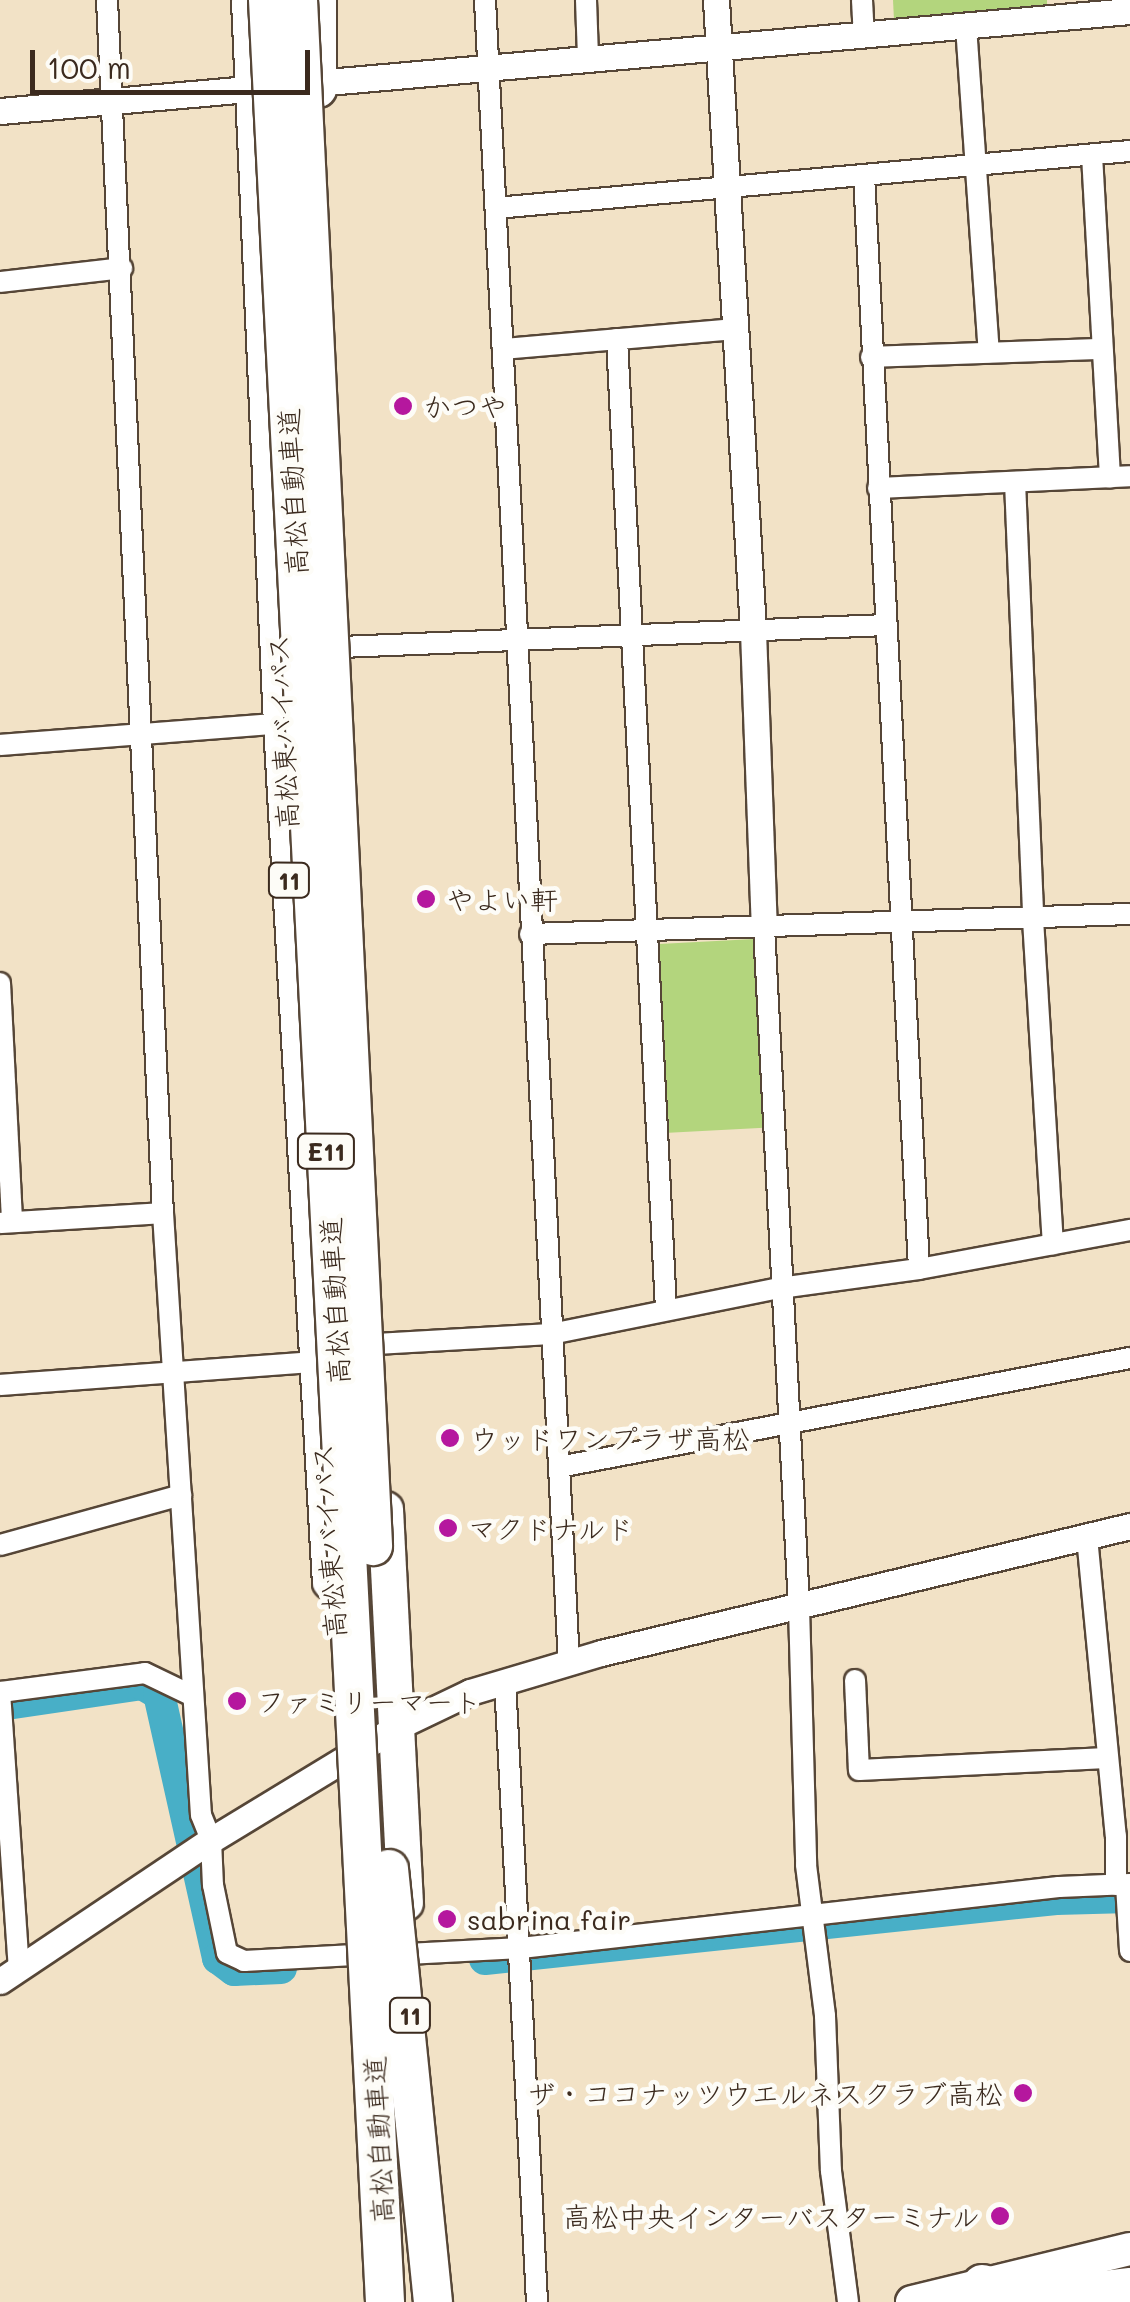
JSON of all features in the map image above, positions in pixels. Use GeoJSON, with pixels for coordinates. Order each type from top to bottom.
{"type":"FeatureCollection","features":[{"type":"Feature","properties":{"kind":"highway","name":"高松東バイパス"},"geometry":{"type":"LineString","coordinates":[[249,0],[280,723],[315,1362],[343,1759],[371,2302]]}},
{"type":"Feature","properties":{"kind":"highway","name":"高松自動車道"},"geometry":{"type":"LineString","coordinates":[[268,0],[385,2302]]}},
{"type":"Feature","properties":{"kind":"highway","name":"高松自動車道"},"geometry":{"type":"LineString","coordinates":[[298,0],[408,2302]]}},
{"type":"Feature","properties":{"kind":"highway","name":"高松東バイパス"},"geometry":{"type":"LineString","coordinates":[[318,0],[317,81],[344,721],[425,2302]]}},
{"type":"Feature","properties":{"kind":"highway"},"geometry":{"type":"LineString","coordinates":[[389,1869],[434,2302]]}},
{"type":"Feature","properties":{"kind":"highway"},"geometry":{"type":"LineString","coordinates":[[967,2292],[1036,2298],[1130,2287]]}},
{"type":"Feature","properties":{"kind":"main road"},"geometry":{"type":"LineString","coordinates":[[912,2302],[967,2292],[1130,2249]]}},
{"type":"Feature","properties":{"kind":"street"},"geometry":{"type":"LineString","coordinates":[[107,0],[163,1213],[200,1848],[213,1886],[227,1953],[244,1961],[354,1955]]}},
{"type":"Feature","properties":{"kind":"street"},"geometry":{"type":"LineString","coordinates":[[485,0],[569,1663]]}},
{"type":"Feature","properties":{"kind":"street"},"geometry":{"type":"LineString","coordinates":[[586,0],[588,58]]}},
{"type":"Feature","properties":{"kind":"street"},"geometry":{"type":"LineString","coordinates":[[716,0],[753,631],[811,1922],[825,2016],[831,2170],[848,2302]]}},
{"type":"Feature","properties":{"kind":"street"},"geometry":{"type":"LineString","coordinates":[[862,0],[864,35]]}},
{"type":"Feature","properties":{"kind":"street"},"geometry":{"type":"LineString","coordinates":[[0,111],[966,26],[1128,7]]}},
{"type":"Feature","properties":{"kind":"street"},"geometry":{"type":"LineString","coordinates":[[966,26],[989,352]]}},
{"type":"Feature","properties":{"kind":"street"},"geometry":{"type":"LineString","coordinates":[[496,208],[1130,151]]}},
{"type":"Feature","properties":{"kind":"street"},"geometry":{"type":"LineString","coordinates":[[878,488],[1120,477],[1102,349],[1092,154]]}},
{"type":"Feature","properties":{"kind":"street"},"geometry":{"type":"LineString","coordinates":[[864,175],[918,1269]]}},
{"type":"Feature","properties":{"kind":"street"},"geometry":{"type":"LineString","coordinates":[[0,282],[122,268]]}},
{"type":"Feature","properties":{"kind":"street"},"geometry":{"type":"LineString","coordinates":[[503,349],[734,329]]}},
{"type":"Feature","properties":{"kind":"street"},"geometry":{"type":"LineString","coordinates":[[617,339],[666,1308]]}},
{"type":"Feature","properties":{"kind":"street"},"geometry":{"type":"LineString","coordinates":[[870,357],[1102,349]]}},
{"type":"Feature","properties":{"kind":"street"},"geometry":{"type":"LineString","coordinates":[[1015,482],[1033,918],[1052,1244]]}},
{"type":"Feature","properties":{"kind":"street"},"geometry":{"type":"LineString","coordinates":[[341,647],[886,624]]}},
{"type":"Feature","properties":{"kind":"street"},"geometry":{"type":"LineString","coordinates":[[0,745],[139,732],[344,721]]}},
{"type":"Feature","properties":{"kind":"street"},"geometry":{"type":"LineString","coordinates":[[530,934],[1130,914]]}},
{"type":"Feature","properties":{"kind":"street"},"geometry":{"type":"LineString","coordinates":[[0,983],[6,1223],[163,1213]]}},
{"type":"Feature","properties":{"kind":"street"},"geometry":{"type":"LineString","coordinates":[[376,1344],[551,1334],[666,1308],[918,1269],[1130,1230]]}},
{"type":"Feature","properties":{"kind":"street"},"geometry":{"type":"LineString","coordinates":[[559,1467],[790,1426],[1130,1358]]}},
{"type":"Feature","properties":{"kind":"street"},"geometry":{"type":"LineString","coordinates":[[0,1385],[315,1362]]}},
{"type":"Feature","properties":{"kind":"street"},"geometry":{"type":"LineString","coordinates":[[0,1545],[181,1495]]}},
{"type":"Feature","properties":{"kind":"street"},"geometry":{"type":"LineString","coordinates":[[9,1975],[343,1759],[397,1727],[470,1692],[569,1663],[1130,1526]]}},
{"type":"Feature","properties":{"kind":"street"},"geometry":{"type":"LineString","coordinates":[[1087,1537],[1108,1758],[1123,1836],[1130,1951]]}},
{"type":"Feature","properties":{"kind":"street"},"geometry":{"type":"LineString","coordinates":[[9,1975],[1,1698],[145,1673],[193,1696]]}},
{"type":"Feature","properties":{"kind":"street"},"geometry":{"type":"LineString","coordinates":[[855,1680],[859,1770],[1108,1758]]}},
{"type":"Feature","properties":{"kind":"street"},"geometry":{"type":"LineString","coordinates":[[505,1681],[538,2302]]}},
{"type":"Feature","properties":{"kind":"street"},"geometry":{"type":"LineString","coordinates":[[407,1954],[521,1954],[1125,1889]]}},
{"type":"Feature","properties":{"kind":"green space"},"geometry":{"type":"Polygon","coordinates":[[[893,0],[1047,0],[1047,7],[894,20],[893,0]]]}},
{"type":"Feature","properties":{"kind":"green space"},"geometry":{"type":"Polygon","coordinates":[[[754,939],[764,1128],[669,1133],[659,944],[754,939]]]}},
{"type":"Feature","properties":{"kind":"waterway"},"geometry":{"type":"LineString","coordinates":[[0,1705],[142,1684],[159,1694],[218,1958],[234,1970],[281,1968]]}},
{"type":"Feature","properties":{"kind":"waterway"},"geometry":{"type":"LineString","coordinates":[[485,1959],[1056,1899],[1130,1897]]}},
{"type":"Feature","properties":{"kind":"place","name":"かつや"},"geometry":{"type":"Point","coordinates":[403,406]}},
{"type":"Feature","properties":{"kind":"place","name":"やよい軒"},"geometry":{"type":"Point","coordinates":[426,899]}},
{"type":"Feature","properties":{"kind":"place","name":"ウッドワンプラザ高松"},"geometry":{"type":"Point","coordinates":[450,1438]}},
{"type":"Feature","properties":{"kind":"place","name":"マクドナルド"},"geometry":{"type":"Point","coordinates":[448,1528]}},
{"type":"Feature","properties":{"kind":"place","name":"ファミリーマート"},"geometry":{"type":"Point","coordinates":[237,1701]}},
{"type":"Feature","properties":{"kind":"place","name":"sabrina fair"},"geometry":{"type":"Point","coordinates":[447,1919]}},
{"type":"Feature","properties":{"kind":"place","name":"ザ・ココナッツウエルネスクラブ高松"},"geometry":{"type":"Point","coordinates":[1023,2093]}},
{"type":"Feature","properties":{"kind":"place","name":"高松中央インターバスターミナル"},"geometry":{"type":"Point","coordinates":[1000,2216]}}]}
